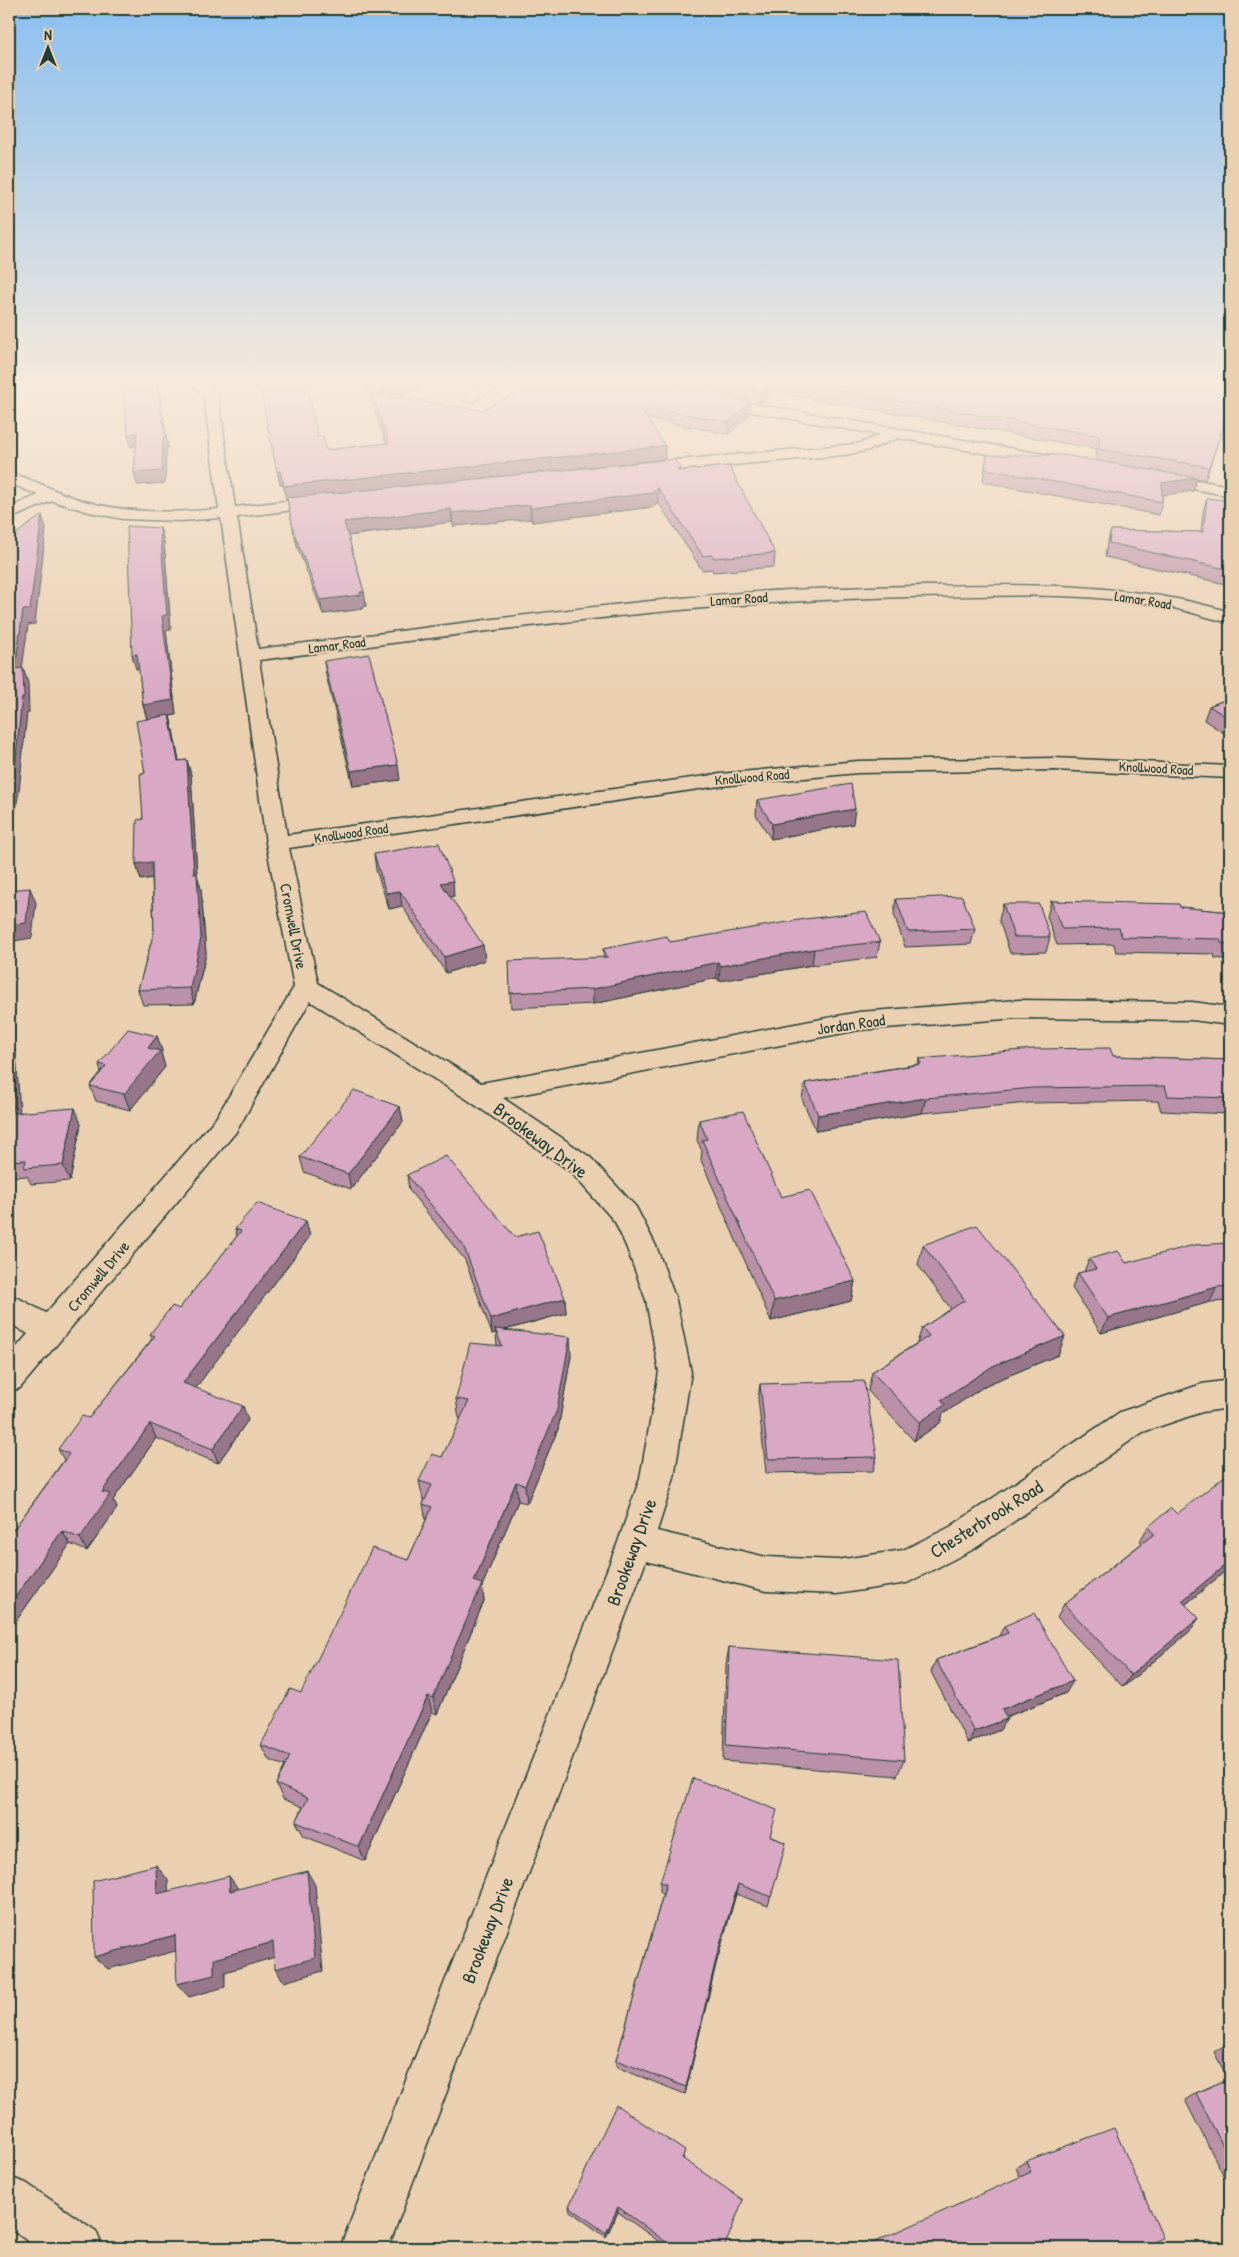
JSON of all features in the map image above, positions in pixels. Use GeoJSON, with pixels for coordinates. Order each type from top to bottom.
{"type":"FeatureCollection","features":[{"type":"Feature","properties":{"kind":"street"},"geometry":{"type":"LineString","coordinates":[[31,486],[94,509],[131,515],[186,516],[339,499]]}},
{"type":"Feature","properties":{"kind":"street","name":"Cromwell Drive"},"geometry":{"type":"LineString","coordinates":[[9,1378],[226,1125],[306,987],[277,843],[224,486]]}},
{"type":"Feature","properties":{"kind":"street"},"geometry":{"type":"LineString","coordinates":[[1203,486],[1230,491]]}},
{"type":"Feature","properties":{"kind":"street"},"geometry":{"type":"LineString","coordinates":[[9,514],[52,494]]}},
{"type":"Feature","properties":{"kind":"street","name":"Lamar Road"},"geometry":{"type":"LineString","coordinates":[[249,656],[637,608],[744,598],[853,592],[1079,591],[1148,598],[1230,618]]}},
{"type":"Feature","properties":{"kind":"street","name":"Knollwood Road"},"geometry":{"type":"LineString","coordinates":[[277,843],[720,780],[858,767],[1054,764],[1230,772]]}},
{"type":"Feature","properties":{"kind":"street","name":"Brookeway Drive"},"geometry":{"type":"LineString","coordinates":[[306,987],[477,1093],[580,1164],[626,1215],[641,1246],[661,1300],[674,1372],[657,1478],[636,1542],[364,2248]]}},
{"type":"Feature","properties":{"kind":"street","name":"Jordan Road"},"geometry":{"type":"LineString","coordinates":[[477,1093],[859,1021],[1019,1009],[1192,1012],[1230,1016]]}},
{"type":"Feature","properties":{"kind":"street"},"geometry":{"type":"LineString","coordinates":[[9,1308],[50,1331]]}},
{"type":"Feature","properties":{"kind":"street","name":"Chesterbrook Road"},"geometry":{"type":"LineString","coordinates":[[636,1542],[766,1574],[837,1576],[906,1566],[962,1538],[1132,1422],[1202,1398],[1230,1394]]}},
{"type":"Feature","properties":{"kind":"street"},"geometry":{"type":"LineString","coordinates":[[9,2200],[79,2248]]}},
{"type":"Feature","properties":{"kind":"building"},"geometry":{"type":"Polygon","coordinates":[[[403,486],[740,486],[775,553],[714,558],[712,555],[703,556],[658,488],[652,493],[531,508],[530,505],[452,513],[451,509],[344,522],[364,592],[360,592],[361,595],[320,600],[294,533],[287,498],[403,486]]]}},
{"type":"Feature","properties":{"kind":"building"},"geometry":{"type":"Polygon","coordinates":[[[1078,486],[1162,486],[1162,502],[1078,486]]]}},
{"type":"Feature","properties":{"kind":"building"},"geometry":{"type":"Polygon","coordinates":[[[1207,498],[1230,501],[1230,570],[1109,543],[1111,530],[1203,532],[1207,498]]]}},
{"type":"Feature","properties":{"kind":"building"},"geometry":{"type":"Polygon","coordinates":[[[42,515],[30,610],[23,610],[15,669],[23,668],[24,698],[22,698],[9,805],[9,539],[42,515]]]}},
{"type":"Feature","properties":{"kind":"building"},"geometry":{"type":"Polygon","coordinates":[[[127,526],[160,528],[167,615],[162,616],[173,700],[143,705],[137,654],[132,655],[127,526]]]}},
{"type":"Feature","properties":{"kind":"building"},"geometry":{"type":"Polygon","coordinates":[[[369,654],[398,765],[351,771],[324,661],[369,654]]]}},
{"type":"Feature","properties":{"kind":"building"},"geometry":{"type":"Polygon","coordinates":[[[1230,698],[1230,719],[1209,706],[1230,698]]]}},
{"type":"Feature","properties":{"kind":"building"},"geometry":{"type":"Polygon","coordinates":[[[169,715],[178,761],[187,760],[194,874],[197,874],[201,938],[190,988],[138,990],[154,932],[152,862],[136,864],[137,820],[143,819],[140,774],[145,773],[136,721],[169,715]]]}},
{"type":"Feature","properties":{"kind":"building"},"geometry":{"type":"Polygon","coordinates":[[[851,784],[855,809],[772,824],[757,800],[851,784]]]}},
{"type":"Feature","properties":{"kind":"building"},"geometry":{"type":"Polygon","coordinates":[[[439,843],[453,881],[441,883],[483,945],[444,957],[400,891],[386,893],[374,854],[439,843]]]}},
{"type":"Feature","properties":{"kind":"building"},"geometry":{"type":"Polygon","coordinates":[[[30,888],[26,923],[9,925],[9,890],[30,888]]]}},
{"type":"Feature","properties":{"kind":"building"},"geometry":{"type":"Polygon","coordinates":[[[962,896],[975,929],[908,932],[896,899],[962,896]]]}},
{"type":"Feature","properties":{"kind":"building"},"geometry":{"type":"Polygon","coordinates":[[[1051,901],[1179,904],[1180,907],[1230,912],[1230,944],[1221,943],[1220,939],[1122,937],[1119,928],[1062,929],[1051,901]]]}},
{"type":"Feature","properties":{"kind":"building"},"geometry":{"type":"Polygon","coordinates":[[[1003,904],[1039,904],[1050,937],[1014,937],[1003,904]]]}},
{"type":"Feature","properties":{"kind":"building"},"geometry":{"type":"Polygon","coordinates":[[[866,912],[880,942],[814,949],[720,966],[718,962],[593,989],[510,993],[509,961],[608,957],[603,949],[667,936],[670,942],[805,919],[866,912]]]}},
{"type":"Feature","properties":{"kind":"building"},"geometry":{"type":"Polygon","coordinates":[[[128,1029],[157,1036],[148,1048],[160,1051],[124,1094],[90,1086],[106,1066],[99,1064],[128,1029]]]}},
{"type":"Feature","properties":{"kind":"building"},"geometry":{"type":"Polygon","coordinates":[[[9,1038],[13,1113],[75,1108],[63,1165],[24,1168],[26,1160],[9,1161],[9,1038]]]}},
{"type":"Feature","properties":{"kind":"building"},"geometry":{"type":"Polygon","coordinates":[[[1110,1048],[1113,1056],[1230,1060],[1230,1098],[1168,1096],[1165,1086],[1033,1088],[926,1098],[818,1115],[805,1083],[921,1064],[919,1059],[1033,1049],[1110,1048]]]}},
{"type":"Feature","properties":{"kind":"building"},"geometry":{"type":"Polygon","coordinates":[[[354,1090],[400,1107],[348,1174],[300,1157],[354,1090]]]}},
{"type":"Feature","properties":{"kind":"building"},"geometry":{"type":"Polygon","coordinates":[[[743,1111],[781,1197],[810,1190],[855,1281],[774,1301],[702,1140],[707,1139],[699,1120],[743,1111]]]}},
{"type":"Feature","properties":{"kind":"building"},"geometry":{"type":"Polygon","coordinates":[[[446,1156],[515,1237],[538,1231],[565,1298],[491,1319],[463,1245],[407,1175],[446,1156]]]}},
{"type":"Feature","properties":{"kind":"building"},"geometry":{"type":"Polygon","coordinates":[[[257,1203],[306,1221],[183,1383],[243,1406],[213,1449],[150,1424],[102,1492],[110,1494],[80,1538],[62,1531],[9,1606],[9,1536],[69,1454],[58,1449],[82,1416],[89,1418],[155,1336],[150,1334],[172,1306],[179,1309],[241,1231],[235,1229],[257,1203]]]}},
{"type":"Feature","properties":{"kind":"building"},"geometry":{"type":"Polygon","coordinates":[[[977,1225],[1065,1336],[993,1366],[941,1400],[945,1405],[920,1422],[872,1372],[929,1336],[922,1328],[965,1300],[923,1245],[977,1225]]]}},
{"type":"Feature","properties":{"kind":"building"},"geometry":{"type":"Polygon","coordinates":[[[1230,1243],[1230,1286],[1217,1287],[1108,1318],[1078,1273],[1096,1269],[1089,1259],[1118,1251],[1126,1263],[1194,1245],[1230,1243]]]}},
{"type":"Feature","properties":{"kind":"building"},"geometry":{"type":"Polygon","coordinates":[[[495,1329],[570,1337],[557,1410],[525,1485],[516,1482],[474,1581],[482,1584],[433,1698],[428,1696],[359,1847],[296,1822],[308,1798],[276,1784],[290,1756],[261,1745],[290,1689],[301,1693],[372,1548],[408,1560],[432,1507],[423,1504],[432,1485],[419,1481],[432,1454],[442,1457],[469,1401],[456,1399],[470,1343],[502,1346],[495,1329]]]}},
{"type":"Feature","properties":{"kind":"building"},"geometry":{"type":"Polygon","coordinates":[[[864,1381],[877,1457],[768,1459],[760,1384],[864,1381]]]}},
{"type":"Feature","properties":{"kind":"building"},"geometry":{"type":"Polygon","coordinates":[[[1226,1475],[1230,1479],[1230,1561],[1182,1601],[1199,1618],[1131,1675],[1064,1604],[1154,1534],[1148,1527],[1171,1508],[1177,1514],[1226,1475]]]}},
{"type":"Feature","properties":{"kind":"building"},"geometry":{"type":"Polygon","coordinates":[[[1034,1613],[1073,1681],[1002,1709],[1007,1719],[974,1731],[936,1660],[1008,1633],[1004,1626],[1034,1613]]]}},
{"type":"Feature","properties":{"kind":"building"},"geometry":{"type":"Polygon","coordinates":[[[729,1647],[898,1660],[904,1760],[726,1745],[729,1647]]]}},
{"type":"Feature","properties":{"kind":"building"},"geometry":{"type":"Polygon","coordinates":[[[693,1778],[777,1810],[770,1836],[786,1843],[771,1897],[738,1884],[717,1955],[686,2087],[616,2060],[666,1884],[660,1882],[693,1778]]]}},
{"type":"Feature","properties":{"kind":"building"},"geometry":{"type":"Polygon","coordinates":[[[156,1865],[157,1894],[229,1876],[230,1891],[307,1871],[315,1958],[275,1969],[273,1942],[214,1959],[214,1975],[177,1984],[175,1935],[94,1957],[93,1881],[156,1865]]]}},
{"type":"Feature","properties":{"kind":"building"},"geometry":{"type":"Polygon","coordinates":[[[1230,2043],[1230,2054],[1225,2045],[1230,2043]]]}},
{"type":"Feature","properties":{"kind":"building"},"geometry":{"type":"Polygon","coordinates":[[[1230,2078],[1230,2160],[1196,2093],[1230,2078]]]}},
{"type":"Feature","properties":{"kind":"building"},"geometry":{"type":"Polygon","coordinates":[[[616,2105],[685,2151],[682,2158],[743,2200],[724,2248],[673,2248],[618,2207],[606,2233],[569,2206],[616,2105]]]}},
{"type":"Feature","properties":{"kind":"building"},"geometry":{"type":"Polygon","coordinates":[[[1114,2128],[1163,2238],[1139,2248],[861,2248],[1031,2172],[1026,2161],[1114,2128]]]}}]}
